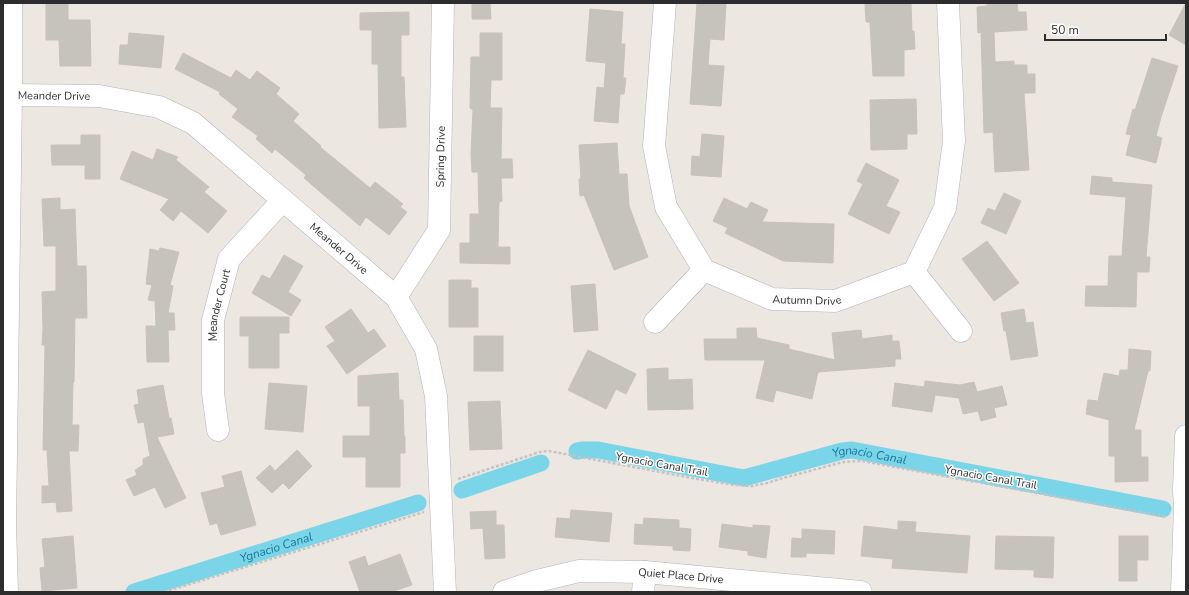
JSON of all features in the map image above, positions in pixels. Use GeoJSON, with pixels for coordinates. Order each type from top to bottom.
{"type":"FeatureCollection","features":[{"type":"Feature","properties":{"kind":"street"},"geometry":{"type":"LineString","coordinates":[[7,592],[4,524],[6,285],[11,95],[11,3]]}},
{"type":"Feature","properties":{"kind":"street","name":"Spring Drive"},"geometry":{"type":"LineString","coordinates":[[396,297],[439,230],[443,3]]}},
{"type":"Feature","properties":{"kind":"street"},"geometry":{"type":"LineString","coordinates":[[655,322],[704,270],[666,207],[654,146],[665,3]]}},
{"type":"Feature","properties":{"kind":"street"},"geometry":{"type":"LineString","coordinates":[[948,3],[954,141],[953,149],[945,208],[914,272],[961,331]]}},
{"type":"Feature","properties":{"kind":"street","name":"Meander Drive"},"geometry":{"type":"LineString","coordinates":[[11,95],[99,96],[159,107],[193,123],[396,297],[426,349],[436,396],[445,592]]}},
{"type":"Feature","properties":{"kind":"street","name":"Meander Court"},"geometry":{"type":"LineString","coordinates":[[218,430],[213,393],[213,320],[229,260],[283,200]]}},
{"type":"Feature","properties":{"kind":"street","name":"Autumn Drive"},"geometry":{"type":"LineString","coordinates":[[704,270],[772,300],[835,301],[914,272]]}},
{"type":"Feature","properties":{"kind":"street"},"geometry":{"type":"LineString","coordinates":[[1182,592],[1186,436]]}},
{"type":"Feature","properties":{"kind":"street","name":"Quiet Place Drive"},"geometry":{"type":"LineString","coordinates":[[504,592],[579,571],[644,582],[861,592]]}},
{"type":"Feature","properties":{"kind":"path","name":"Ygnacio Canal Trail"},"geometry":{"type":"LineString","coordinates":[[441,484],[540,452],[549,451],[734,485],[752,486],[767,484],[843,462],[862,461],[1168,517],[1185,507]]}},
{"type":"Feature","properties":{"kind":"path"},"geometry":{"type":"LineString","coordinates":[[164,592],[427,511]]}},
{"type":"Feature","properties":{"kind":"building"},"geometry":{"type":"Polygon","coordinates":[[[46,3],[68,3],[68,20],[90,20],[91,66],[60,66],[59,40],[46,40],[46,3]]]}},
{"type":"Feature","properties":{"kind":"building"},"geometry":{"type":"Polygon","coordinates":[[[490,3],[491,19],[472,19],[472,4],[490,3]]]}},
{"type":"Feature","properties":{"kind":"building"},"geometry":{"type":"Polygon","coordinates":[[[697,3],[726,3],[724,40],[710,39],[708,65],[724,66],[721,106],[690,104],[697,3]]]}},
{"type":"Feature","properties":{"kind":"building"},"geometry":{"type":"Polygon","coordinates":[[[911,3],[912,31],[914,31],[915,49],[904,50],[904,76],[873,76],[870,22],[866,22],[865,4],[911,3]]]}},
{"type":"Feature","properties":{"kind":"building"},"geometry":{"type":"Polygon","coordinates":[[[987,3],[1017,3],[1018,12],[1026,12],[1027,30],[994,32],[995,62],[1014,61],[1014,65],[1027,65],[1027,74],[1035,74],[1035,93],[1024,93],[1029,170],[995,172],[993,132],[984,133],[981,32],[978,33],[977,7],[987,6],[987,3]]]}},
{"type":"Feature","properties":{"kind":"building"},"geometry":{"type":"Polygon","coordinates":[[[1186,3],[1186,45],[1169,35],[1186,3]]]}},
{"type":"Feature","properties":{"kind":"building"},"geometry":{"type":"Polygon","coordinates":[[[590,9],[623,12],[621,44],[625,44],[623,78],[626,78],[624,94],[620,94],[618,123],[594,121],[597,87],[604,88],[606,63],[586,61],[590,9]]]}},
{"type":"Feature","properties":{"kind":"building"},"geometry":{"type":"Polygon","coordinates":[[[409,12],[409,35],[401,35],[401,77],[404,77],[406,127],[379,128],[378,64],[372,64],[372,30],[360,30],[360,13],[409,12]]]}},
{"type":"Feature","properties":{"kind":"building"},"geometry":{"type":"Polygon","coordinates":[[[129,33],[164,36],[161,68],[119,64],[120,45],[128,45],[129,33]]]}},
{"type":"Feature","properties":{"kind":"building"},"geometry":{"type":"Polygon","coordinates":[[[480,33],[502,33],[502,80],[491,80],[490,108],[502,108],[501,159],[512,159],[513,178],[501,178],[502,201],[499,202],[498,247],[510,247],[510,264],[460,263],[460,243],[470,243],[470,214],[479,214],[478,172],[472,172],[471,154],[473,110],[470,108],[471,57],[480,57],[480,33]]]}},
{"type":"Feature","properties":{"kind":"building"},"geometry":{"type":"Polygon","coordinates":[[[183,53],[231,78],[236,70],[250,80],[257,71],[280,88],[276,94],[299,114],[293,121],[321,146],[320,147],[370,188],[375,182],[403,204],[400,207],[407,212],[389,235],[366,217],[360,226],[304,178],[306,175],[275,149],[272,153],[256,139],[258,136],[232,117],[238,109],[219,94],[220,92],[175,69],[183,53]]]}},
{"type":"Feature","properties":{"kind":"building"},"geometry":{"type":"Polygon","coordinates":[[[1152,58],[1178,66],[1156,136],[1162,138],[1156,163],[1126,155],[1131,135],[1126,134],[1133,109],[1135,110],[1152,58]]]}},
{"type":"Feature","properties":{"kind":"building"},"geometry":{"type":"Polygon","coordinates":[[[916,99],[917,134],[907,134],[907,149],[871,150],[870,100],[916,99]]]}},
{"type":"Feature","properties":{"kind":"building"},"geometry":{"type":"Polygon","coordinates":[[[702,134],[724,136],[721,177],[691,175],[692,156],[700,157],[702,134]]]}},
{"type":"Feature","properties":{"kind":"building"},"geometry":{"type":"Polygon","coordinates":[[[81,135],[100,135],[100,179],[85,179],[85,165],[52,165],[51,145],[81,145],[81,135]]]}},
{"type":"Feature","properties":{"kind":"building"},"geometry":{"type":"Polygon","coordinates":[[[617,143],[619,174],[627,174],[629,206],[648,257],[614,270],[584,195],[580,196],[579,179],[581,179],[579,145],[617,143]]]}},
{"type":"Feature","properties":{"kind":"building"},"geometry":{"type":"Polygon","coordinates":[[[157,149],[178,157],[176,160],[209,187],[204,192],[227,211],[208,233],[181,211],[173,221],[160,210],[169,199],[120,179],[132,151],[153,160],[157,149]]]}},
{"type":"Feature","properties":{"kind":"building"},"geometry":{"type":"Polygon","coordinates":[[[866,163],[899,180],[886,206],[900,212],[889,234],[848,214],[863,184],[857,181],[866,163]]]}},
{"type":"Feature","properties":{"kind":"building"},"geometry":{"type":"Polygon","coordinates":[[[1092,176],[1112,178],[1112,182],[1152,185],[1146,257],[1150,257],[1149,272],[1137,272],[1136,307],[1085,306],[1086,286],[1108,286],[1109,256],[1122,256],[1126,197],[1090,194],[1092,176]]]}},
{"type":"Feature","properties":{"kind":"building"},"geometry":{"type":"Polygon","coordinates":[[[1004,193],[1021,201],[1006,234],[981,223],[988,208],[995,211],[1004,193]]]}},
{"type":"Feature","properties":{"kind":"building"},"geometry":{"type":"Polygon","coordinates":[[[60,198],[60,210],[75,209],[77,266],[86,266],[87,318],[75,318],[72,425],[79,425],[78,451],[69,451],[72,511],[57,512],[56,502],[42,503],[42,486],[49,486],[47,450],[43,450],[45,345],[42,345],[42,292],[56,291],[56,246],[44,246],[42,199],[60,198]]]}},
{"type":"Feature","properties":{"kind":"building"},"geometry":{"type":"Polygon","coordinates":[[[724,198],[747,209],[751,202],[768,210],[762,222],[834,224],[833,263],[783,261],[725,233],[728,228],[713,221],[724,198]]]}},
{"type":"Feature","properties":{"kind":"building"},"geometry":{"type":"Polygon","coordinates":[[[987,241],[1019,283],[994,301],[962,259],[987,241]]]}},
{"type":"Feature","properties":{"kind":"building"},"geometry":{"type":"Polygon","coordinates":[[[160,248],[179,252],[170,285],[173,286],[168,313],[174,313],[175,330],[168,330],[169,362],[147,362],[146,326],[156,326],[155,301],[148,300],[152,285],[146,284],[150,249],[159,251],[160,248]]]}},
{"type":"Feature","properties":{"kind":"building"},"geometry":{"type":"Polygon","coordinates":[[[284,255],[303,266],[288,292],[301,300],[291,316],[252,293],[262,275],[270,279],[284,255]]]}},
{"type":"Feature","properties":{"kind":"building"},"geometry":{"type":"Polygon","coordinates":[[[449,280],[471,280],[471,288],[478,288],[478,327],[449,327],[449,280]]]}},
{"type":"Feature","properties":{"kind":"building"},"geometry":{"type":"Polygon","coordinates":[[[595,284],[598,330],[574,332],[571,286],[595,284]]]}},
{"type":"Feature","properties":{"kind":"building"},"geometry":{"type":"Polygon","coordinates":[[[351,309],[368,333],[374,329],[386,346],[347,374],[327,346],[335,341],[325,327],[351,309]]]}},
{"type":"Feature","properties":{"kind":"building"},"geometry":{"type":"Polygon","coordinates":[[[1024,309],[1026,323],[1033,322],[1038,356],[1011,360],[1001,313],[1024,309]]]}},
{"type":"Feature","properties":{"kind":"building"},"geometry":{"type":"Polygon","coordinates":[[[240,317],[289,317],[289,333],[279,333],[279,368],[249,368],[249,336],[240,336],[240,317]]]}},
{"type":"Feature","properties":{"kind":"building"},"geometry":{"type":"Polygon","coordinates":[[[737,328],[756,328],[757,338],[789,345],[789,349],[835,360],[832,333],[861,330],[862,339],[892,335],[892,341],[899,341],[901,359],[895,359],[895,366],[818,372],[812,399],[776,390],[773,402],[756,398],[765,360],[705,360],[704,339],[737,339],[737,328]]]}},
{"type":"Feature","properties":{"kind":"building"},"geometry":{"type":"Polygon","coordinates":[[[474,336],[503,336],[503,371],[474,371],[474,336]]]}},
{"type":"Feature","properties":{"kind":"building"},"geometry":{"type":"Polygon","coordinates":[[[1129,349],[1151,351],[1150,371],[1148,371],[1134,430],[1141,430],[1141,457],[1148,457],[1148,481],[1115,482],[1115,456],[1109,456],[1109,420],[1086,414],[1088,400],[1098,401],[1104,373],[1119,376],[1120,370],[1128,370],[1129,349]]]}},
{"type":"Feature","properties":{"kind":"building"},"geometry":{"type":"Polygon","coordinates":[[[588,350],[636,374],[626,394],[616,389],[606,409],[568,390],[588,350]]]}},
{"type":"Feature","properties":{"kind":"building"},"geometry":{"type":"Polygon","coordinates":[[[668,368],[668,380],[692,379],[693,409],[648,410],[647,369],[668,368]]]}},
{"type":"Feature","properties":{"kind":"building"},"geometry":{"type":"Polygon","coordinates":[[[398,373],[399,400],[403,400],[405,436],[405,453],[400,453],[400,487],[366,487],[366,457],[343,457],[343,436],[370,436],[370,406],[358,406],[358,376],[398,373]]]}},
{"type":"Feature","properties":{"kind":"building"},"geometry":{"type":"Polygon","coordinates":[[[925,381],[960,385],[974,382],[977,392],[1002,386],[1007,405],[994,408],[996,417],[981,421],[978,411],[963,414],[959,398],[935,395],[932,412],[892,406],[895,383],[924,387],[925,381]]]}},
{"type":"Feature","properties":{"kind":"building"},"geometry":{"type":"Polygon","coordinates":[[[269,383],[307,386],[303,432],[265,429],[269,383]]]}},
{"type":"Feature","properties":{"kind":"building"},"geometry":{"type":"Polygon","coordinates":[[[163,385],[169,418],[171,418],[174,434],[157,437],[186,498],[165,508],[155,487],[134,496],[126,480],[137,475],[135,470],[143,465],[143,459],[150,456],[144,422],[138,423],[134,405],[139,404],[137,390],[163,385]]]}},
{"type":"Feature","properties":{"kind":"building"},"geometry":{"type":"Polygon","coordinates":[[[500,401],[502,449],[470,450],[468,402],[500,401]]]}},
{"type":"Feature","properties":{"kind":"building"},"geometry":{"type":"Polygon","coordinates":[[[297,450],[312,466],[289,489],[283,483],[272,493],[256,478],[270,465],[275,471],[297,450]]]}},
{"type":"Feature","properties":{"kind":"building"},"geometry":{"type":"Polygon","coordinates":[[[241,471],[256,525],[221,535],[217,523],[210,525],[201,493],[225,487],[222,476],[241,471]]]}},
{"type":"Feature","properties":{"kind":"building"},"geometry":{"type":"Polygon","coordinates":[[[571,510],[612,513],[609,542],[555,537],[557,518],[570,519],[571,510]]]}},
{"type":"Feature","properties":{"kind":"building"},"geometry":{"type":"Polygon","coordinates":[[[496,511],[496,525],[504,525],[505,558],[485,559],[483,528],[471,529],[470,512],[496,511]]]}},
{"type":"Feature","properties":{"kind":"building"},"geometry":{"type":"Polygon","coordinates":[[[644,518],[679,520],[679,528],[691,529],[690,551],[673,550],[673,546],[634,544],[635,524],[643,525],[644,518]]]}},
{"type":"Feature","properties":{"kind":"building"},"geometry":{"type":"Polygon","coordinates":[[[898,521],[916,522],[915,532],[970,536],[967,573],[892,568],[893,559],[861,556],[864,526],[898,530],[898,521]]]}},
{"type":"Feature","properties":{"kind":"building"},"geometry":{"type":"Polygon","coordinates":[[[722,524],[753,528],[753,525],[770,526],[766,558],[748,555],[748,551],[719,547],[722,524]]]}},
{"type":"Feature","properties":{"kind":"building"},"geometry":{"type":"Polygon","coordinates":[[[802,529],[835,531],[834,554],[806,553],[806,557],[791,557],[792,538],[802,539],[802,529]]]}},
{"type":"Feature","properties":{"kind":"building"},"geometry":{"type":"Polygon","coordinates":[[[73,536],[77,588],[42,591],[40,568],[45,567],[42,539],[73,536]]]}},
{"type":"Feature","properties":{"kind":"building"},"geometry":{"type":"Polygon","coordinates":[[[996,536],[1054,537],[1053,578],[1034,577],[1034,570],[995,569],[996,536]]]}},
{"type":"Feature","properties":{"kind":"building"},"geometry":{"type":"Polygon","coordinates":[[[1119,536],[1148,536],[1148,560],[1137,560],[1137,581],[1119,581],[1119,536]]]}},
{"type":"Feature","properties":{"kind":"building"},"geometry":{"type":"Polygon","coordinates":[[[400,554],[412,585],[391,592],[360,592],[349,562],[365,556],[368,566],[400,554]]]}},
{"type":"Feature","properties":{"kind":"waterway","name":"Ygnacio Canal"},"geometry":{"type":"LineString","coordinates":[[577,451],[598,450],[744,478],[842,451],[852,450],[1163,509]]}},
{"type":"Feature","properties":{"kind":"waterway","name":"Ygnacio Canal"},"geometry":{"type":"LineString","coordinates":[[462,490],[541,463]]}},
{"type":"Feature","properties":{"kind":"waterway","name":"Ygnacio Canal"},"geometry":{"type":"LineString","coordinates":[[134,592],[418,503]]}}]}
